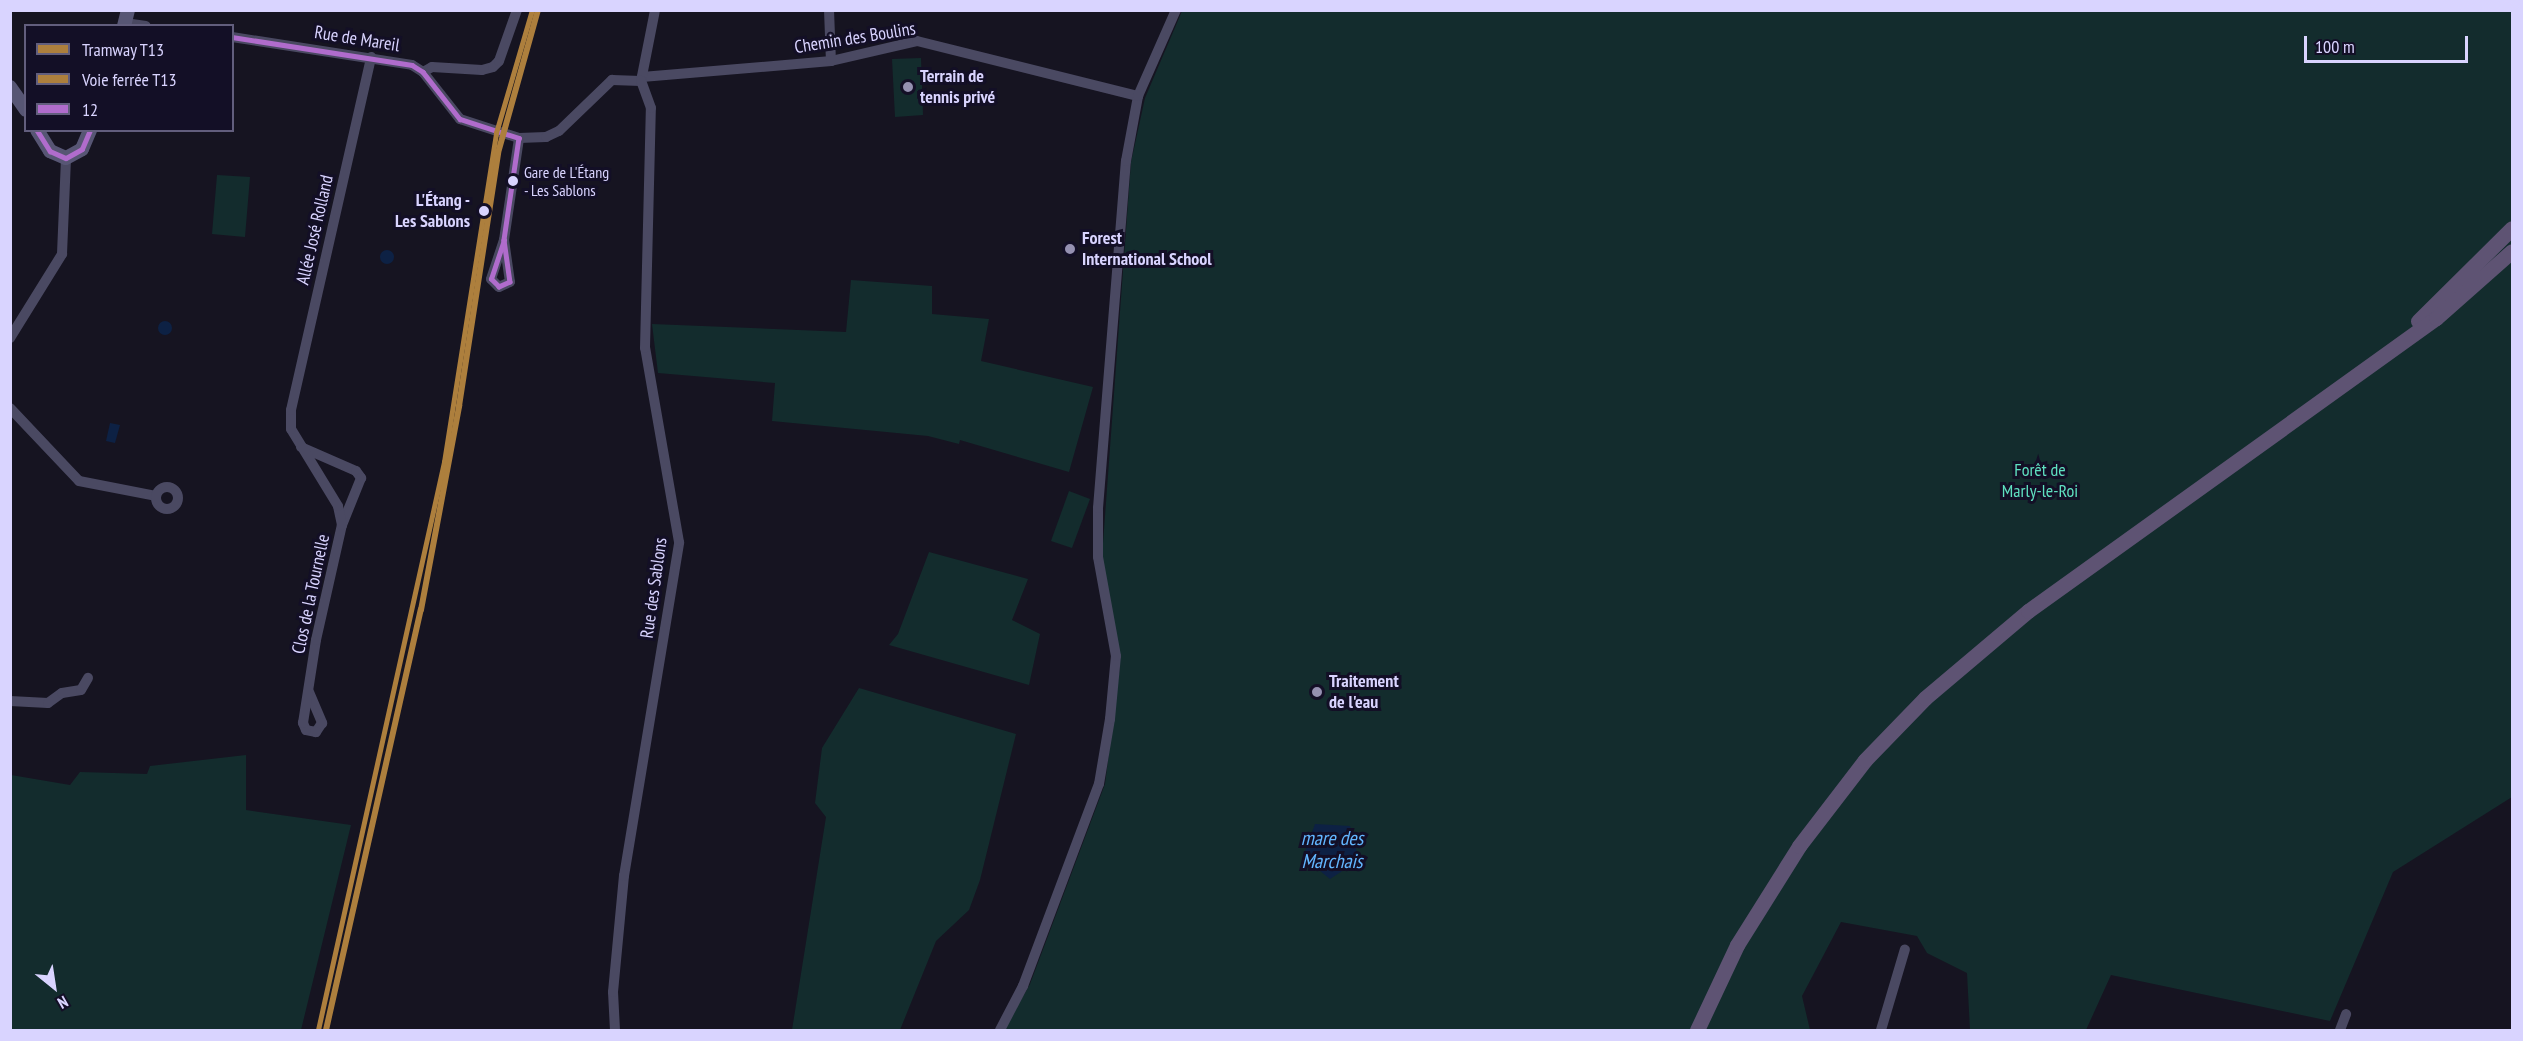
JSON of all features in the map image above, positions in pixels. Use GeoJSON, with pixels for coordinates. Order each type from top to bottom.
{"type":"FeatureCollection","features":[{"type":"Feature","properties":{"kind":"main road"},"geometry":{"type":"LineString","coordinates":[[2378,357],[2507,233]]}},
{"type":"Feature","properties":{"kind":"main road"},"geometry":{"type":"LineString","coordinates":[[1697,1030],[1737,945],[1792,855],[1865,760],[1924,698],[2028,611],[2460,299],[2512,251]]}},
{"type":"Feature","properties":{"kind":"street"},"geometry":{"type":"LineString","coordinates":[[517,10],[494,67],[482,70],[432,67],[423,72],[460,119],[473,126],[519,138],[546,137],[559,131],[612,80],[642,79],[655,10]]}},
{"type":"Feature","properties":{"kind":"street"},"geometry":{"type":"LineString","coordinates":[[829,10],[831,61]]}},
{"type":"Feature","properties":{"kind":"street"},"geometry":{"type":"LineString","coordinates":[[1000,1030],[1023,986],[1099,784],[1110,719],[1116,656],[1098,557],[1098,508],[1126,161],[1138,96],[1176,10]]}},
{"type":"Feature","properties":{"kind":"street","name":"Rue de Mareil"},"geometry":{"type":"LineString","coordinates":[[234,38],[371,57],[412,65],[423,72]]}},
{"type":"Feature","properties":{"kind":"street","name":"Chemin des Boulins"},"geometry":{"type":"LineString","coordinates":[[642,79],[831,61],[917,41],[1138,96]]}},
{"type":"Feature","properties":{"kind":"street","name":"Allée José Rolland"},"geometry":{"type":"LineString","coordinates":[[291,410],[371,57]]}},
{"type":"Feature","properties":{"kind":"street","name":"Rue des Sablons"},"geometry":{"type":"LineString","coordinates":[[615,1030],[613,992],[624,876],[679,542],[645,348],[651,108],[650,95],[642,79]]}},
{"type":"Feature","properties":{"kind":"street"},"geometry":{"type":"LineString","coordinates":[[10,87],[24,107]]}},
{"type":"Feature","properties":{"kind":"street"},"geometry":{"type":"LineString","coordinates":[[37,132],[50,151],[66,158]]}},
{"type":"Feature","properties":{"kind":"street"},"geometry":{"type":"LineString","coordinates":[[66,158],[82,149],[89,132]]}},
{"type":"Feature","properties":{"kind":"street"},"geometry":{"type":"LineString","coordinates":[[504,240],[519,138]]}},
{"type":"Feature","properties":{"kind":"street"},"geometry":{"type":"LineString","coordinates":[[10,338],[62,254],[66,158]]}},
{"type":"Feature","properties":{"kind":"street"},"geometry":{"type":"LineString","coordinates":[[2507,233],[2512,251]]}},
{"type":"Feature","properties":{"kind":"street"},"geometry":{"type":"LineString","coordinates":[[10,408],[79,482],[156,496]]}},
{"type":"Feature","properties":{"kind":"street","name":"Clos de la Tournelle"},"geometry":{"type":"LineString","coordinates":[[291,410],[291,429],[338,507],[342,525],[316,640],[309,692]]}},
{"type":"Feature","properties":{"kind":"street"},"geometry":{"type":"LineString","coordinates":[[300,447],[356,471],[361,478],[342,525]]}},
{"type":"Feature","properties":{"kind":"street"},"geometry":{"type":"LineString","coordinates":[[10,701],[42,704],[62,693],[81,690],[88,678]]}},
{"type":"Feature","properties":{"kind":"street"},"geometry":{"type":"LineString","coordinates":[[1881,1030],[1905,950]]}},
{"type":"Feature","properties":{"kind":"street"},"geometry":{"type":"LineString","coordinates":[[2340,1030],[2346,1014]]}},
{"type":"Feature","properties":{"kind":"green space","name":"Forêt de Marly-le-Roi"},"geometry":{"type":"Polygon","coordinates":[[[1182,11],[2512,11],[2512,797],[2393,872],[2330,1021],[2111,975],[2086,1030],[1970,1030],[1967,973],[1927,953],[1917,936],[1841,922],[1802,996],[1810,1030],[1004,1030],[1030,984],[1105,784],[1120,666],[1102,557],[1131,162],[1145,98],[1182,11]]]}},
{"type":"Feature","properties":{"kind":"green space","name":"Terrain de tennis privé"},"geometry":{"type":"Polygon","coordinates":[[[921,58],[923,115],[895,117],[892,59],[921,58]]]}},
{"type":"Feature","properties":{"kind":"green space"},"geometry":{"type":"Polygon","coordinates":[[[217,175],[250,177],[245,237],[212,234],[217,175]]]}},
{"type":"Feature","properties":{"kind":"green space"},"geometry":{"type":"Polygon","coordinates":[[[851,280],[932,286],[932,314],[989,319],[981,361],[1093,387],[1069,472],[960,440],[959,444],[928,436],[772,421],[775,383],[658,373],[652,324],[846,332],[851,280]]]}},
{"type":"Feature","properties":{"kind":"green space"},"geometry":{"type":"Polygon","coordinates":[[[1069,491],[1090,499],[1072,548],[1051,541],[1069,491]]]}},
{"type":"Feature","properties":{"kind":"green space"},"geometry":{"type":"Polygon","coordinates":[[[929,552],[1028,579],[1012,620],[1040,634],[1029,685],[889,645],[898,634],[929,552]]]}},
{"type":"Feature","properties":{"kind":"green space"},"geometry":{"type":"Polygon","coordinates":[[[859,688],[1016,734],[980,880],[969,910],[936,941],[900,1030],[792,1030],[826,817],[815,803],[822,748],[859,688]]]}},
{"type":"Feature","properties":{"kind":"green space"},"geometry":{"type":"Polygon","coordinates":[[[246,755],[246,810],[351,825],[301,1030],[11,1030],[11,775],[70,785],[80,772],[147,774],[150,766],[246,755]]]}},
{"type":"Feature","properties":{"kind":"water"},"geometry":{"type":"Polygon","coordinates":[[[387,250],[392,252],[394,257],[392,262],[387,264],[382,262],[380,257],[382,252],[387,250]]]}},
{"type":"Feature","properties":{"kind":"water"},"geometry":{"type":"Polygon","coordinates":[[[162,321],[168,321],[172,328],[168,335],[162,335],[158,331],[158,325],[162,321]]]}},
{"type":"Feature","properties":{"kind":"water"},"geometry":{"type":"Polygon","coordinates":[[[110,423],[120,425],[115,443],[106,441],[110,423]]]}},
{"type":"Feature","properties":{"kind":"water","name":"mare des Marchais"},"geometry":{"type":"Polygon","coordinates":[[[1315,824],[1350,826],[1359,860],[1330,879],[1303,857],[1315,824]]]}},
{"type":"Feature","properties":{"kind":"tram line","name":"T13"},"geometry":{"type":"LineString","coordinates":[[318,1030],[444,462],[496,133],[532,10]]}},
{"type":"Feature","properties":{"kind":"rail line","name":"T13"},"geometry":{"type":"LineString","coordinates":[[326,1030],[421,610],[459,406],[498,153],[538,10]]}},
{"type":"Feature","properties":{"kind":"transit line","name":"12"},"geometry":{"type":"LineString","coordinates":[[234,37],[412,65],[423,72],[460,119],[519,138],[504,240]]}},
{"type":"Feature","properties":{"kind":"transit line","name":"12"},"geometry":{"type":"LineString","coordinates":[[38,132],[50,151],[66,158],[82,149],[89,132]]}},
{"type":"Feature","properties":{"kind":"transit line","name":"12"},"geometry":{"type":"LineString","coordinates":[[504,240],[510,282],[499,287],[491,279],[504,240]]}},
{"type":"Feature","properties":{"kind":"place","name":"Terrain de tennis privé"},"geometry":{"type":"Point","coordinates":[908,87]}},
{"type":"Feature","properties":{"kind":"place","name":"Gare de L'Étang - Les Sablons"},"geometry":{"type":"Point","coordinates":[513,181]}},
{"type":"Feature","properties":{"kind":"place","name":"L'Étang - Les Sablons"},"geometry":{"type":"Point","coordinates":[484,211]}},
{"type":"Feature","properties":{"kind":"place","name":"Forest International School"},"geometry":{"type":"Point","coordinates":[1070,249]}},
{"type":"Feature","properties":{"kind":"place","name":"Traitement de l'eau"},"geometry":{"type":"Point","coordinates":[1317,692]}}]}
